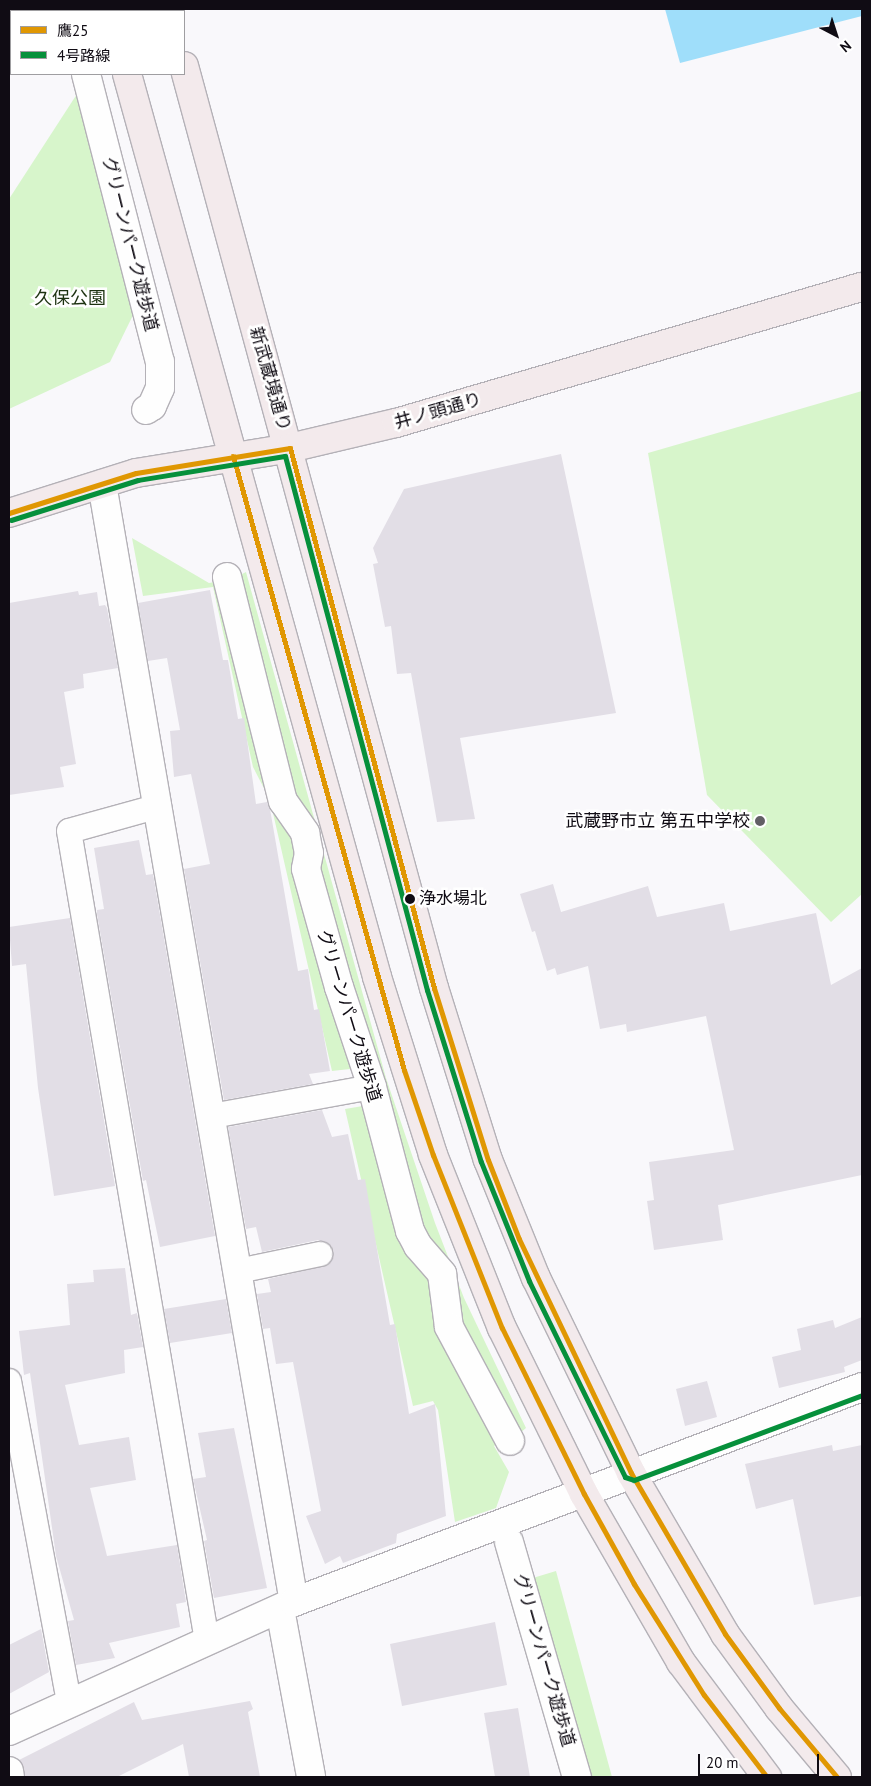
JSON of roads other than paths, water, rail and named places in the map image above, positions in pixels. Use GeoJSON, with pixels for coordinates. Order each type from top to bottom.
{"type":"FeatureCollection","features":[{"type":"Feature","properties":{"kind":"main road","name":"新武蔵境通り"},"geometry":{"type":"LineString","coordinates":[[185,70],[290,448],[431,978],[488,1160],[536,1278],[631,1473],[725,1634],[779,1708],[837,1777]]}},
{"type":"Feature","properties":{"kind":"main road"},"geometry":{"type":"LineString","coordinates":[[127,75],[407,1080],[433,1155],[502,1328],[584,1494],[682,1662],[767,1777]]}},
{"type":"Feature","properties":{"kind":"main road","name":"井ノ頭通り"},"geometry":{"type":"LineString","coordinates":[[9,513],[162,467],[290,448],[396,424],[862,288]]}},
{"type":"Feature","properties":{"kind":"street","name":"グリーンパーク遊歩道"},"geometry":{"type":"LineString","coordinates":[[86,75],[160,362],[160,388],[152,406],[146,410]]}},
{"type":"Feature","properties":{"kind":"street"},"geometry":{"type":"LineString","coordinates":[[102,484],[238,1271],[311,1777]]}},
{"type":"Feature","properties":{"kind":"street","name":"グリーンパーク遊歩道"},"geometry":{"type":"LineString","coordinates":[[227,577],[283,801],[305,833],[309,853],[306,869],[339,986],[372,1087],[410,1231],[418,1246],[442,1274],[449,1327],[510,1440]]}},
{"type":"Feature","properties":{"kind":"street"},"geometry":{"type":"LineString","coordinates":[[9,1731],[69,1702],[287,1606],[584,1494],[631,1473],[862,1387]]}},
{"type":"Feature","properties":{"kind":"street","name":"グリーンパーク遊歩道"},"geometry":{"type":"LineString","coordinates":[[509,1542],[577,1777]]}},
{"type":"Feature","properties":{"kind":"street"},"geometry":{"type":"LineString","coordinates":[[9,1771],[10,1777]]}},
{"type":"Feature","properties":{"kind":"lane"},"geometry":{"type":"LineString","coordinates":[[159,806],[69,831],[207,1641]]}},
{"type":"Feature","properties":{"kind":"lane"},"geometry":{"type":"LineString","coordinates":[[212,1116],[372,1087]]}},
{"type":"Feature","properties":{"kind":"lane"},"geometry":{"type":"LineString","coordinates":[[238,1271],[320,1254]]}},
{"type":"Feature","properties":{"kind":"lane"},"geometry":{"type":"LineString","coordinates":[[9,1381],[69,1702]]}},
{"type":"Feature","properties":{"kind":"water"},"geometry":{"type":"Polygon","coordinates":[[[665,9],[862,9],[862,16],[680,63],[665,9]]]}},
{"type":"Feature","properties":{"kind":"place","name":"武蔵野市立 第五中学校"},"geometry":{"type":"Point","coordinates":[760,821]}},
{"type":"Feature","properties":{"kind":"place","name":"浄水場北"},"geometry":{"type":"Point","coordinates":[410,899]}},
{"type":"Feature","properties":{"kind":"park label","name":"久保公園"},"geometry":{"type":"Point","coordinates":[70,298]}}]}
